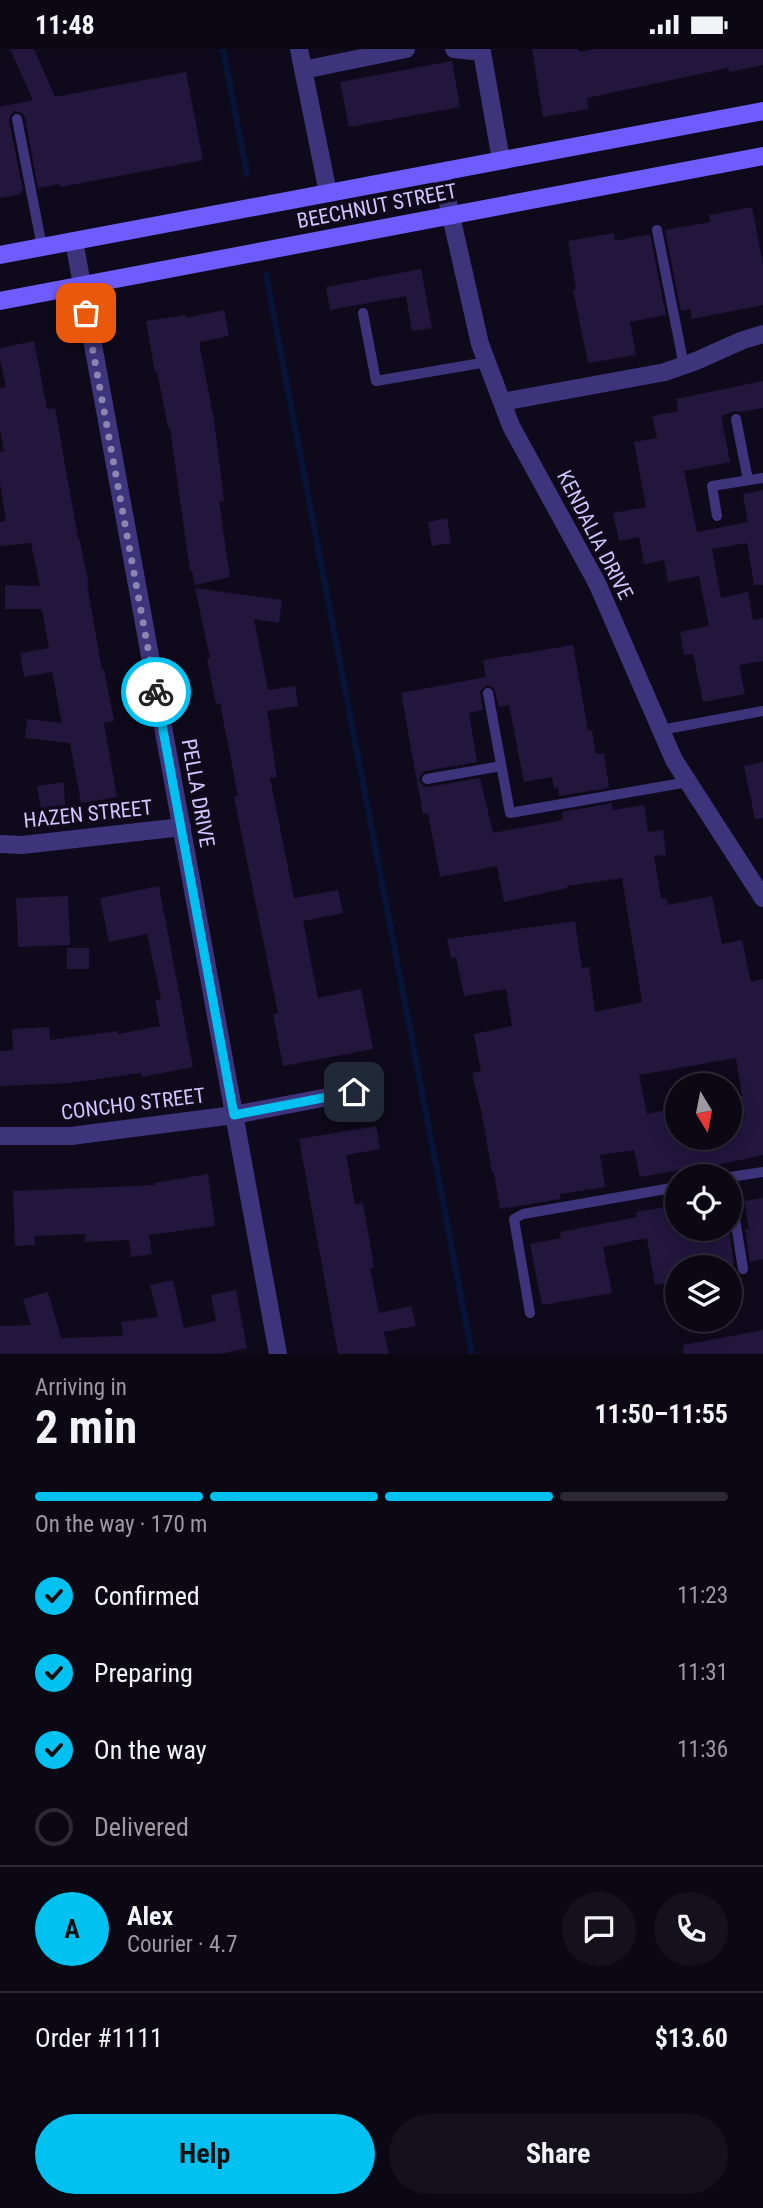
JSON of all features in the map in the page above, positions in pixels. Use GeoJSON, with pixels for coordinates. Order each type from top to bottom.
{"type":"FeatureCollection","features":[{"type":"Feature","properties":{"kind":"main road","name":"BEECHNUT STREET"},"geometry":{"type":"LineString","coordinates":[[0,255],[763,111]]}},
{"type":"Feature","properties":{"kind":"main road","name":"BEECHNUT STREET"},"geometry":{"type":"LineString","coordinates":[[0,301],[763,156]]}},
{"type":"Feature","properties":{"kind":"street"},"geometry":{"type":"LineString","coordinates":[[299,49],[328,193]]}},
{"type":"Feature","properties":{"kind":"street"},"geometry":{"type":"LineString","coordinates":[[303,70],[406,49]]}},
{"type":"Feature","properties":{"kind":"street"},"geometry":{"type":"LineString","coordinates":[[454,49],[482,52],[501,160]]}},
{"type":"Feature","properties":{"kind":"street","name":"KENDALIA DRIVE"},"geometry":{"type":"LineString","coordinates":[[441,172],[480,344],[511,426],[597,583],[674,760],[763,898]]}},
{"type":"Feature","properties":{"kind":"street","name":"PELLA DRIVE"},"geometry":{"type":"LineString","coordinates":[[74,241],[278,1354]]}},
{"type":"Feature","properties":{"kind":"street"},"geometry":{"type":"LineString","coordinates":[[502,402],[665,372],[743,339],[763,334]]}},
{"type":"Feature","properties":{"kind":"street","name":"HAZEN STREET"},"geometry":{"type":"LineString","coordinates":[[0,844],[22,845],[181,827]]}},
{"type":"Feature","properties":{"kind":"street","name":"CONCHO STREET"},"geometry":{"type":"LineString","coordinates":[[0,1136],[71,1136],[234,1115],[354,1092]]}},
{"type":"Feature","properties":{"kind":"lane"},"geometry":{"type":"LineString","coordinates":[[17,119],[42,247]]}},
{"type":"Feature","properties":{"kind":"lane"},"geometry":{"type":"LineString","coordinates":[[657,230],[684,366]]}},
{"type":"Feature","properties":{"kind":"lane"},"geometry":{"type":"LineString","coordinates":[[363,313],[376,381],[487,362]]}},
{"type":"Feature","properties":{"kind":"lane"},"geometry":{"type":"LineString","coordinates":[[736,419],[748,480]]}},
{"type":"Feature","properties":{"kind":"lane"},"geometry":{"type":"LineString","coordinates":[[717,516],[712,486],[763,478]]}},
{"type":"Feature","properties":{"kind":"lane"},"geometry":{"type":"LineString","coordinates":[[488,693],[510,813],[688,782]]}},
{"type":"Feature","properties":{"kind":"lane"},"geometry":{"type":"LineString","coordinates":[[661,730],[763,711]]}},
{"type":"Feature","properties":{"kind":"lane"},"geometry":{"type":"LineString","coordinates":[[427,779],[501,766]]}},
{"type":"Feature","properties":{"kind":"lane"},"geometry":{"type":"LineString","coordinates":[[742,1175],[763,1171]]}},
{"type":"Feature","properties":{"kind":"lane"},"geometry":{"type":"LineString","coordinates":[[530,1313],[514,1219],[523,1214],[665,1189]]}},
{"type":"Feature","properties":{"kind":"lane"},"geometry":{"type":"LineString","coordinates":[[739,1241],[743,1269]]}},
{"type":"Feature","properties":{"kind":"building"},"geometry":{"type":"Polygon","coordinates":[[[10,49],[34,49],[55,97],[186,72],[203,160],[60,187],[59,184],[38,188],[25,117],[16,111],[11,114],[9,121],[23,191],[20,191],[21,194],[0,198],[0,107],[33,100],[10,49]]]}},
{"type":"Feature","properties":{"kind":"building"},"geometry":{"type":"Polygon","coordinates":[[[532,49],[578,49],[579,52],[595,49],[763,49],[763,65],[729,72],[728,68],[587,98],[588,109],[543,117],[532,49]]]}},
{"type":"Feature","properties":{"kind":"building"},"geometry":{"type":"Polygon","coordinates":[[[452,61],[460,107],[349,127],[340,82],[452,61]]]}},
{"type":"Feature","properties":{"kind":"building"},"geometry":{"type":"Polygon","coordinates":[[[752,207],[763,264],[763,305],[692,319],[690,309],[681,311],[665,230],[710,222],[709,215],[752,207]]]}},
{"type":"Feature","properties":{"kind":"building"},"geometry":{"type":"Polygon","coordinates":[[[614,233],[615,241],[650,234],[666,315],[630,322],[636,355],[588,363],[573,290],[576,289],[568,241],[614,233]]]}},
{"type":"Feature","properties":{"kind":"building"},"geometry":{"type":"Polygon","coordinates":[[[421,269],[432,328],[412,331],[406,296],[330,310],[326,287],[421,269]]]}},
{"type":"Feature","properties":{"kind":"building"},"geometry":{"type":"Polygon","coordinates":[[[224,310],[229,336],[199,342],[214,420],[224,501],[219,502],[230,577],[195,585],[190,571],[170,428],[157,371],[155,372],[146,321],[186,315],[186,318],[224,310]]]}},
{"type":"Feature","properties":{"kind":"building"},"geometry":{"type":"Polygon","coordinates":[[[34,341],[47,409],[55,408],[89,585],[102,670],[104,669],[114,721],[104,723],[117,797],[81,803],[70,743],[25,738],[27,719],[62,723],[52,672],[24,677],[20,653],[49,648],[42,609],[5,609],[5,585],[40,586],[31,543],[0,546],[0,522],[6,521],[0,483],[0,452],[4,451],[0,430],[0,388],[6,387],[0,348],[34,341]]]}},
{"type":"Feature","properties":{"kind":"building"},"geometry":{"type":"Polygon","coordinates":[[[763,381],[763,408],[735,411],[721,416],[730,462],[684,471],[697,532],[748,522],[743,494],[763,490],[763,585],[754,585],[747,543],[712,549],[721,598],[748,592],[753,620],[763,618],[763,661],[739,665],[745,694],[703,702],[693,654],[684,655],[680,632],[709,626],[699,576],[668,582],[664,560],[644,564],[639,537],[619,541],[613,513],[646,507],[634,442],[657,438],[652,416],[678,411],[676,399],[763,381]]]}},
{"type":"Feature","properties":{"kind":"building"},"geometry":{"type":"Polygon","coordinates":[[[447,518],[451,543],[432,546],[428,522],[447,518]]]}},
{"type":"Feature","properties":{"kind":"building"},"geometry":{"type":"Polygon","coordinates":[[[195,588],[282,600],[279,623],[254,619],[268,690],[295,686],[298,706],[267,711],[277,777],[270,778],[294,898],[338,890],[343,913],[303,921],[318,998],[361,989],[373,1049],[283,1066],[273,1014],[278,1013],[234,797],[238,796],[220,703],[216,704],[207,659],[210,658],[195,588]]]}},
{"type":"Feature","properties":{"kind":"building"},"geometry":{"type":"Polygon","coordinates":[[[573,645],[588,731],[592,730],[596,754],[604,753],[609,788],[559,796],[558,787],[554,788],[552,777],[524,782],[509,705],[499,707],[494,688],[487,685],[480,691],[483,710],[469,713],[477,762],[425,771],[419,781],[428,787],[480,778],[493,833],[563,820],[562,812],[612,803],[613,810],[644,805],[648,832],[663,830],[666,855],[654,856],[661,899],[667,899],[668,905],[712,896],[722,944],[742,940],[751,982],[763,979],[763,1155],[721,1164],[665,1164],[665,1173],[640,1177],[634,1150],[600,1155],[605,1187],[560,1194],[560,1199],[500,1209],[472,1073],[481,1071],[474,1034],[512,1026],[506,989],[464,996],[456,957],[451,958],[447,939],[575,921],[582,968],[589,967],[595,1012],[642,1002],[622,878],[567,886],[504,902],[497,866],[440,877],[428,813],[423,814],[401,693],[486,677],[483,660],[573,645]]]}},
{"type":"Feature","properties":{"kind":"building"},"geometry":{"type":"Polygon","coordinates":[[[763,762],[763,818],[755,819],[744,766],[763,762]]]}},
{"type":"Feature","properties":{"kind":"building"},"geometry":{"type":"Polygon","coordinates":[[[64,782],[65,806],[41,810],[37,786],[64,782]]]}},
{"type":"Feature","properties":{"kind":"building"},"geometry":{"type":"Polygon","coordinates":[[[159,886],[193,1067],[142,1077],[141,1073],[70,1083],[0,1086],[0,1051],[13,1050],[12,1029],[49,1027],[50,1040],[118,1031],[118,1034],[160,1026],[155,1000],[161,999],[147,934],[109,942],[100,898],[159,886]]]}},
{"type":"Feature","properties":{"kind":"building"},"geometry":{"type":"Polygon","coordinates":[[[68,896],[70,945],[18,947],[16,898],[68,896]]]}},
{"type":"Feature","properties":{"kind":"building"},"geometry":{"type":"Polygon","coordinates":[[[67,948],[89,948],[89,969],[67,969],[67,948]]]}},
{"type":"Feature","properties":{"kind":"building"},"geometry":{"type":"Polygon","coordinates":[[[376,1126],[380,1149],[346,1155],[355,1204],[363,1203],[374,1267],[370,1268],[379,1313],[411,1306],[416,1326],[384,1332],[389,1354],[338,1354],[299,1139],[376,1126]]]}},
{"type":"Feature","properties":{"kind":"building"},"geometry":{"type":"Polygon","coordinates":[[[208,1174],[215,1226],[149,1235],[152,1254],[131,1257],[129,1240],[85,1242],[85,1234],[35,1236],[35,1245],[15,1246],[13,1191],[155,1185],[154,1183],[208,1174]]]}},
{"type":"Feature","properties":{"kind":"building"},"geometry":{"type":"Polygon","coordinates":[[[763,1198],[763,1259],[750,1262],[745,1229],[749,1229],[744,1201],[763,1198]]]}},
{"type":"Feature","properties":{"kind":"building"},"geometry":{"type":"Polygon","coordinates":[[[665,1207],[665,1241],[731,1241],[733,1255],[665,1255],[665,1283],[655,1285],[647,1238],[603,1247],[612,1293],[542,1305],[530,1244],[561,1238],[560,1232],[637,1217],[636,1212],[665,1207]]]}},
{"type":"Feature","properties":{"kind":"building"},"geometry":{"type":"Polygon","coordinates":[[[173,1280],[184,1328],[216,1321],[211,1295],[236,1290],[247,1348],[220,1354],[0,1354],[0,1326],[31,1325],[23,1299],[48,1292],[61,1338],[123,1336],[121,1322],[158,1317],[150,1285],[173,1280]]]}},
{"type":"Feature","properties":{"kind":"building"},"geometry":{"type":"Polygon","coordinates":[[[763,1330],[763,1354],[684,1354],[683,1345],[763,1330]]]}},
{"type":"Feature","properties":{"kind":"waterway"},"geometry":{"type":"LineString","coordinates":[[223,49],[247,174]]}},
{"type":"Feature","properties":{"kind":"waterway"},"geometry":{"type":"LineString","coordinates":[[266,275],[472,1354]]}},
{"type":"Feature","properties":{"kind":"way so far"},"geometry":{"type":"LineString","coordinates":[[86,313],[156,692]]}},
{"type":"Feature","properties":{"kind":"route"},"geometry":{"type":"LineString","coordinates":[[156,692],[234,1115],[354,1092]]}}]}
